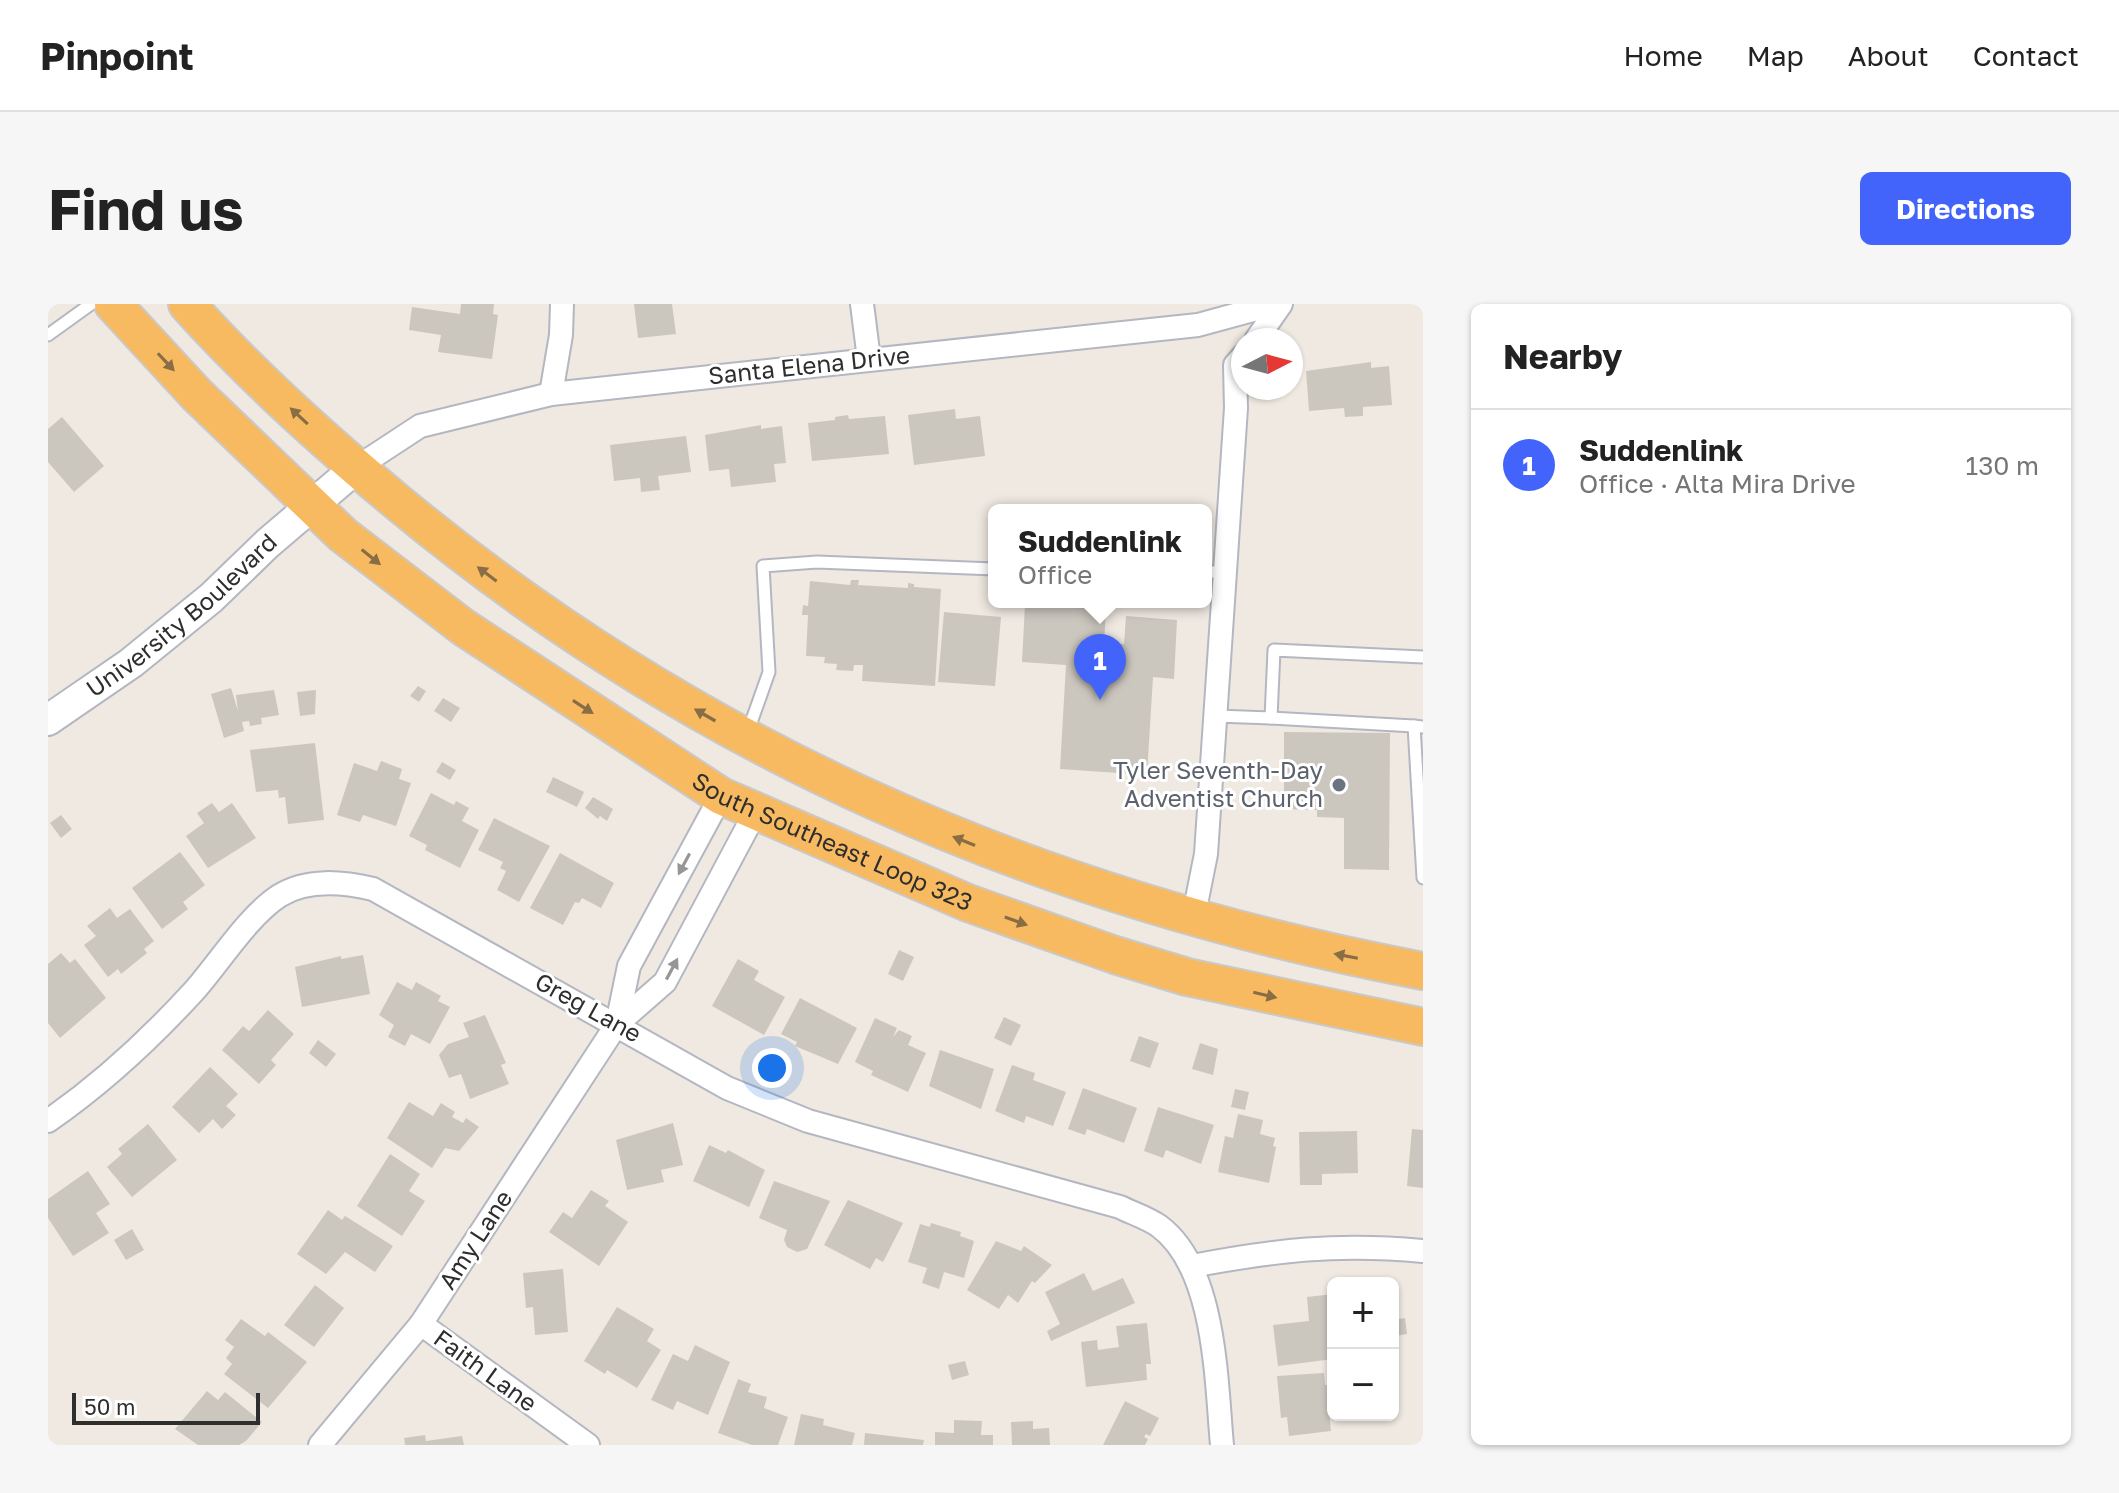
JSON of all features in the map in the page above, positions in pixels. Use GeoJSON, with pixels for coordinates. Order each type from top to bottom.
{"type":"FeatureCollection","features":[{"type":"Feature","properties":{"kind":"highway","name":"South Southeast Loop 323"},"geometry":{"type":"LineString","coordinates":[[113,304],[197,395],[312,507],[391,574],[463,627],[721,796],[968,903],[1115,955],[1187,977],[1423,1027]]}},
{"type":"Feature","properties":{"kind":"highway"},"geometry":{"type":"LineString","coordinates":[[187,304],[295,413],[356,468],[547,619],[746,739],[916,821],[986,850],[1193,919],[1342,956],[1423,971]]}},
{"type":"Feature","properties":{"kind":"main road","name":"University Boulevard"},"geometry":{"type":"LineString","coordinates":[[48,720],[131,663],[211,598],[356,468]]}},
{"type":"Feature","properties":{"kind":"street"},"geometry":{"type":"LineString","coordinates":[[551,394],[561,335],[562,304]]}},
{"type":"Feature","properties":{"kind":"street"},"geometry":{"type":"LineString","coordinates":[[862,304],[869,359]]}},
{"type":"Feature","properties":{"kind":"street","name":"Santa Elena Drive"},"geometry":{"type":"LineString","coordinates":[[356,468],[420,426],[551,394],[1198,325],[1275,304]]}},
{"type":"Feature","properties":{"kind":"street"},"geometry":{"type":"LineString","coordinates":[[1264,328],[1281,304]]}},
{"type":"Feature","properties":{"kind":"street"},"geometry":{"type":"LineString","coordinates":[[1193,919],[1206,854],[1216,716],[1216,572],[1236,400]]}},
{"type":"Feature","properties":{"kind":"street","name":"Amy Lane"},"geometry":{"type":"LineString","coordinates":[[617,1024],[629,966],[721,796]]}},
{"type":"Feature","properties":{"kind":"street","name":"Amy Lane"},"geometry":{"type":"LineString","coordinates":[[320,1445],[421,1324],[617,1024],[665,982],[756,811]]}},
{"type":"Feature","properties":{"kind":"street","name":"Greg Lane"},"geometry":{"type":"LineString","coordinates":[[48,1121],[74,1103],[192,994],[279,896],[308,885],[342,882],[373,889],[727,1088],[808,1121],[1120,1207],[1160,1226],[1192,1266],[1208,1313],[1222,1445]]}},
{"type":"Feature","properties":{"kind":"street"},"geometry":{"type":"LineString","coordinates":[[1192,1266],[1281,1250],[1360,1245],[1423,1251]]}},
{"type":"Feature","properties":{"kind":"street","name":"Faith Lane"},"geometry":{"type":"LineString","coordinates":[[421,1324],[588,1445]]}},
{"type":"Feature","properties":{"kind":"lane"},"geometry":{"type":"LineString","coordinates":[[48,335],[91,304]]}},
{"type":"Feature","properties":{"kind":"lane"},"geometry":{"type":"LineString","coordinates":[[746,739],[769,672],[763,566],[817,562],[988,569]]}},
{"type":"Feature","properties":{"kind":"lane"},"geometry":{"type":"LineString","coordinates":[[1271,718],[1274,650],[1423,657]]}},
{"type":"Feature","properties":{"kind":"lane"},"geometry":{"type":"LineString","coordinates":[[1216,716],[1419,726],[1423,878]]}},
{"type":"Feature","properties":{"kind":"building"},"geometry":{"type":"Polygon","coordinates":[[[461,304],[494,304],[493,314],[498,315],[492,359],[438,352],[441,335],[409,330],[412,307],[460,314],[461,304]]]}},
{"type":"Feature","properties":{"kind":"building"},"geometry":{"type":"Polygon","coordinates":[[[634,304],[672,304],[676,334],[638,338],[634,304]]]}},
{"type":"Feature","properties":{"kind":"building"},"geometry":{"type":"Polygon","coordinates":[[[1371,362],[1371,368],[1389,366],[1392,405],[1363,407],[1363,416],[1345,417],[1344,408],[1309,411],[1306,371],[1371,362]]]}},
{"type":"Feature","properties":{"kind":"building"},"geometry":{"type":"Polygon","coordinates":[[[955,409],[956,419],[980,416],[985,456],[914,465],[908,415],[955,409]]]}},
{"type":"Feature","properties":{"kind":"building"},"geometry":{"type":"Polygon","coordinates":[[[848,415],[849,419],[885,416],[889,454],[812,461],[808,423],[848,415]]]}},
{"type":"Feature","properties":{"kind":"building"},"geometry":{"type":"Polygon","coordinates":[[[62,417],[104,466],[74,492],[48,462],[48,429],[62,417]]]}},
{"type":"Feature","properties":{"kind":"building"},"geometry":{"type":"Polygon","coordinates":[[[761,425],[761,429],[782,426],[786,463],[774,464],[776,482],[731,487],[729,469],[709,471],[705,435],[761,425]]]}},
{"type":"Feature","properties":{"kind":"building"},"geometry":{"type":"Polygon","coordinates":[[[686,436],[691,472],[658,476],[660,490],[641,492],[640,478],[614,481],[610,445],[686,436]]]}},
{"type":"Feature","properties":{"kind":"building"},"geometry":{"type":"Polygon","coordinates":[[[851,580],[859,580],[858,585],[908,588],[908,583],[914,584],[914,587],[941,589],[935,686],[862,681],[863,665],[854,665],[853,671],[836,670],[837,664],[824,663],[825,657],[806,656],[808,615],[802,615],[803,605],[808,606],[810,581],[850,585],[851,580]]]}},
{"type":"Feature","properties":{"kind":"building"},"geometry":{"type":"Polygon","coordinates":[[[1025,608],[1106,609],[1104,643],[1124,644],[1126,616],[1177,620],[1174,679],[1153,677],[1147,775],[1060,769],[1066,665],[1022,662],[1025,608]]]}},
{"type":"Feature","properties":{"kind":"building"},"geometry":{"type":"Polygon","coordinates":[[[944,612],[1001,617],[995,686],[938,682],[944,612]]]}},
{"type":"Feature","properties":{"kind":"building"},"geometry":{"type":"Polygon","coordinates":[[[418,686],[426,691],[419,702],[410,696],[418,686]]]}},
{"type":"Feature","properties":{"kind":"building"},"geometry":{"type":"Polygon","coordinates":[[[231,688],[238,711],[236,695],[274,690],[279,715],[261,718],[262,724],[250,726],[249,721],[242,722],[244,731],[224,738],[211,694],[231,688]]]}},
{"type":"Feature","properties":{"kind":"building"},"geometry":{"type":"Polygon","coordinates":[[[316,690],[315,714],[300,716],[297,692],[316,690]]]}},
{"type":"Feature","properties":{"kind":"building"},"geometry":{"type":"Polygon","coordinates":[[[443,698],[460,708],[451,722],[434,711],[443,698]]]}},
{"type":"Feature","properties":{"kind":"building"},"geometry":{"type":"Polygon","coordinates":[[[1284,732],[1390,733],[1389,870],[1344,869],[1344,818],[1317,817],[1317,810],[1284,809],[1284,732]]]}},
{"type":"Feature","properties":{"kind":"building"},"geometry":{"type":"Polygon","coordinates":[[[315,743],[324,820],[288,824],[285,797],[279,798],[278,790],[256,792],[250,750],[315,743]]]}},
{"type":"Feature","properties":{"kind":"building"},"geometry":{"type":"Polygon","coordinates":[[[381,761],[402,769],[399,779],[411,783],[396,826],[363,815],[360,822],[337,815],[354,763],[377,771],[381,761]]]}},
{"type":"Feature","properties":{"kind":"building"},"geometry":{"type":"Polygon","coordinates":[[[442,762],[456,770],[450,780],[436,772],[442,762]]]}},
{"type":"Feature","properties":{"kind":"building"},"geometry":{"type":"Polygon","coordinates":[[[553,777],[584,792],[577,807],[546,792],[553,777]]]}},
{"type":"Feature","properties":{"kind":"building"},"geometry":{"type":"Polygon","coordinates":[[[431,793],[454,805],[456,801],[469,808],[462,821],[479,830],[460,868],[425,850],[427,845],[409,836],[431,793]]]}},
{"type":"Feature","properties":{"kind":"building"},"geometry":{"type":"Polygon","coordinates":[[[593,797],[613,809],[607,821],[600,816],[598,819],[585,808],[593,797]]]}},
{"type":"Feature","properties":{"kind":"building"},"geometry":{"type":"Polygon","coordinates":[[[212,803],[219,812],[232,803],[256,838],[208,868],[186,836],[204,823],[197,813],[212,803]]]}},
{"type":"Feature","properties":{"kind":"building"},"geometry":{"type":"Polygon","coordinates":[[[61,815],[72,829],[61,838],[50,823],[61,815]]]}},
{"type":"Feature","properties":{"kind":"building"},"geometry":{"type":"Polygon","coordinates":[[[494,818],[550,846],[519,902],[497,890],[506,871],[500,868],[503,862],[478,850],[494,818]]]}},
{"type":"Feature","properties":{"kind":"building"},"geometry":{"type":"Polygon","coordinates":[[[180,852],[205,885],[183,902],[188,909],[162,929],[132,888],[180,852]]]}},
{"type":"Feature","properties":{"kind":"building"},"geometry":{"type":"Polygon","coordinates":[[[560,853],[614,883],[601,908],[582,898],[579,903],[575,902],[563,925],[530,908],[560,853]]]}},
{"type":"Feature","properties":{"kind":"building"},"geometry":{"type":"Polygon","coordinates":[[[110,908],[117,918],[130,909],[154,941],[144,949],[147,953],[121,974],[118,969],[108,977],[84,945],[96,936],[87,926],[110,908]]]}},
{"type":"Feature","properties":{"kind":"building"},"geometry":{"type":"Polygon","coordinates":[[[899,950],[914,957],[903,981],[888,974],[899,950]]]}},
{"type":"Feature","properties":{"kind":"building"},"geometry":{"type":"Polygon","coordinates":[[[61,953],[70,963],[75,959],[106,998],[60,1038],[48,1023],[48,964],[61,953]]]}},
{"type":"Feature","properties":{"kind":"building"},"geometry":{"type":"Polygon","coordinates":[[[363,955],[370,994],[302,1007],[295,967],[341,956],[341,959],[363,955]]]}},
{"type":"Feature","properties":{"kind":"building"},"geometry":{"type":"Polygon","coordinates":[[[738,959],[759,971],[754,980],[785,997],[764,1035],[712,1006],[738,959]]]}},
{"type":"Feature","properties":{"kind":"building"},"geometry":{"type":"Polygon","coordinates":[[[397,982],[412,990],[416,982],[441,996],[438,1001],[450,1007],[430,1044],[411,1034],[405,1046],[388,1037],[394,1025],[379,1015],[397,982]]]}},
{"type":"Feature","properties":{"kind":"building"},"geometry":{"type":"Polygon","coordinates":[[[800,998],[857,1028],[838,1064],[795,1046],[797,1042],[781,1034],[800,998]]]}},
{"type":"Feature","properties":{"kind":"building"},"geometry":{"type":"Polygon","coordinates":[[[268,1010],[294,1034],[271,1060],[276,1065],[259,1084],[222,1050],[243,1026],[249,1031],[268,1010]]]}},
{"type":"Feature","properties":{"kind":"building"},"geometry":{"type":"Polygon","coordinates":[[[485,1015],[506,1063],[501,1065],[509,1084],[470,1099],[461,1074],[449,1078],[439,1055],[448,1044],[469,1037],[463,1023],[485,1015]]]}},
{"type":"Feature","properties":{"kind":"building"},"geometry":{"type":"Polygon","coordinates":[[[1004,1017],[1021,1025],[1011,1046],[994,1038],[1004,1017]]]}},
{"type":"Feature","properties":{"kind":"building"},"geometry":{"type":"Polygon","coordinates":[[[875,1018],[897,1028],[893,1037],[899,1030],[912,1036],[908,1045],[926,1053],[908,1092],[871,1075],[873,1071],[855,1062],[875,1018]]]}},
{"type":"Feature","properties":{"kind":"building"},"geometry":{"type":"Polygon","coordinates":[[[1139,1036],[1159,1043],[1150,1068],[1130,1061],[1139,1036]]]}},
{"type":"Feature","properties":{"kind":"building"},"geometry":{"type":"Polygon","coordinates":[[[318,1040],[336,1054],[326,1067],[309,1053],[318,1040]]]}},
{"type":"Feature","properties":{"kind":"building"},"geometry":{"type":"Polygon","coordinates":[[[1200,1043],[1218,1049],[1213,1075],[1192,1069],[1200,1043]]]}},
{"type":"Feature","properties":{"kind":"building"},"geometry":{"type":"Polygon","coordinates":[[[940,1050],[994,1069],[981,1109],[929,1086],[940,1050]]]}},
{"type":"Feature","properties":{"kind":"building"},"geometry":{"type":"Polygon","coordinates":[[[1012,1065],[1035,1073],[1033,1080],[1066,1092],[1053,1126],[1026,1116],[1024,1123],[995,1111],[1012,1065]]]}},
{"type":"Feature","properties":{"kind":"building"},"geometry":{"type":"Polygon","coordinates":[[[210,1067],[238,1094],[226,1106],[236,1115],[222,1129],[213,1119],[199,1133],[172,1107],[210,1067]]]}},
{"type":"Feature","properties":{"kind":"building"},"geometry":{"type":"Polygon","coordinates":[[[1083,1088],[1137,1108],[1124,1143],[1087,1129],[1085,1135],[1068,1129],[1083,1088]]]}},
{"type":"Feature","properties":{"kind":"building"},"geometry":{"type":"Polygon","coordinates":[[[1235,1089],[1249,1092],[1245,1110],[1231,1107],[1235,1089]]]}},
{"type":"Feature","properties":{"kind":"building"},"geometry":{"type":"Polygon","coordinates":[[[409,1102],[433,1116],[441,1103],[455,1112],[452,1117],[463,1123],[466,1118],[479,1127],[459,1151],[445,1148],[432,1168],[387,1138],[409,1102]]]}},
{"type":"Feature","properties":{"kind":"building"},"geometry":{"type":"Polygon","coordinates":[[[1158,1107],[1214,1125],[1201,1164],[1166,1150],[1163,1158],[1144,1151],[1158,1107]]]}},
{"type":"Feature","properties":{"kind":"building"},"geometry":{"type":"Polygon","coordinates":[[[1238,1114],[1263,1120],[1260,1134],[1275,1138],[1269,1183],[1218,1172],[1225,1136],[1233,1138],[1238,1114]]]}},
{"type":"Feature","properties":{"kind":"building"},"geometry":{"type":"Polygon","coordinates":[[[673,1123],[683,1165],[661,1170],[664,1182],[627,1190],[616,1140],[673,1123]]]}},
{"type":"Feature","properties":{"kind":"building"},"geometry":{"type":"Polygon","coordinates":[[[148,1124],[177,1160],[132,1197],[107,1167],[122,1154],[118,1149],[148,1124]]]}},
{"type":"Feature","properties":{"kind":"building"},"geometry":{"type":"Polygon","coordinates":[[[1412,1129],[1423,1130],[1423,1188],[1407,1186],[1412,1129]]]}},
{"type":"Feature","properties":{"kind":"building"},"geometry":{"type":"Polygon","coordinates":[[[1357,1131],[1358,1173],[1322,1174],[1322,1185],[1300,1185],[1299,1132],[1357,1131]]]}},
{"type":"Feature","properties":{"kind":"building"},"geometry":{"type":"Polygon","coordinates":[[[709,1145],[726,1153],[728,1150],[765,1170],[749,1207],[693,1181],[709,1145]]]}},
{"type":"Feature","properties":{"kind":"building"},"geometry":{"type":"Polygon","coordinates":[[[390,1154],[420,1174],[409,1191],[425,1201],[402,1236],[357,1206],[390,1154]]]}},
{"type":"Feature","properties":{"kind":"building"},"geometry":{"type":"Polygon","coordinates":[[[88,1171],[110,1204],[96,1213],[109,1233],[73,1256],[48,1218],[48,1199],[88,1171]]]}},
{"type":"Feature","properties":{"kind":"building"},"geometry":{"type":"Polygon","coordinates":[[[774,1181],[830,1201],[807,1249],[797,1252],[787,1247],[784,1240],[787,1230],[759,1218],[774,1181]]]}},
{"type":"Feature","properties":{"kind":"building"},"geometry":{"type":"Polygon","coordinates":[[[591,1190],[609,1201],[605,1206],[628,1222],[599,1266],[549,1232],[563,1212],[572,1218],[591,1190]]]}},
{"type":"Feature","properties":{"kind":"building"},"geometry":{"type":"Polygon","coordinates":[[[848,1200],[903,1223],[883,1262],[876,1258],[870,1269],[824,1245],[848,1200]]]}},
{"type":"Feature","properties":{"kind":"building"},"geometry":{"type":"Polygon","coordinates":[[[328,1210],[342,1220],[345,1216],[393,1246],[375,1272],[345,1252],[326,1274],[297,1254],[328,1210]]]}},
{"type":"Feature","properties":{"kind":"building"},"geometry":{"type":"Polygon","coordinates":[[[931,1223],[961,1232],[960,1236],[974,1241],[964,1278],[944,1272],[939,1289],[922,1283],[927,1268],[908,1262],[920,1224],[930,1227],[931,1223]]]}},
{"type":"Feature","properties":{"kind":"building"},"geometry":{"type":"Polygon","coordinates":[[[132,1229],[144,1250],[126,1260],[114,1240],[132,1229]]]}},
{"type":"Feature","properties":{"kind":"building"},"geometry":{"type":"Polygon","coordinates":[[[996,1241],[1021,1251],[1024,1246],[1052,1265],[1035,1283],[1032,1281],[1018,1303],[1008,1295],[999,1309],[967,1290],[996,1241]]]}},
{"type":"Feature","properties":{"kind":"building"},"geometry":{"type":"Polygon","coordinates":[[[563,1269],[568,1332],[535,1335],[533,1307],[526,1308],[523,1273],[563,1269]]]}},
{"type":"Feature","properties":{"kind":"building"},"geometry":{"type":"Polygon","coordinates":[[[1084,1273],[1093,1291],[1123,1278],[1135,1303],[1051,1341],[1047,1331],[1060,1324],[1045,1292],[1084,1273]]]}},
{"type":"Feature","properties":{"kind":"building"},"geometry":{"type":"Polygon","coordinates":[[[315,1285],[344,1308],[314,1347],[284,1325],[315,1285]]]}},
{"type":"Feature","properties":{"kind":"building"},"geometry":{"type":"Polygon","coordinates":[[[1327,1295],[1327,1360],[1278,1366],[1273,1325],[1309,1321],[1307,1297],[1327,1295]]]}},
{"type":"Feature","properties":{"kind":"building"},"geometry":{"type":"Polygon","coordinates":[[[617,1307],[654,1329],[647,1341],[661,1350],[637,1388],[607,1370],[605,1374],[584,1361],[617,1307]]]}},
{"type":"Feature","properties":{"kind":"building"},"geometry":{"type":"Polygon","coordinates":[[[1405,1318],[1407,1334],[1399,1335],[1399,1319],[1405,1318]]]}},
{"type":"Feature","properties":{"kind":"building"},"geometry":{"type":"Polygon","coordinates":[[[241,1319],[265,1336],[268,1332],[307,1362],[268,1408],[224,1374],[232,1364],[226,1358],[234,1347],[225,1340],[241,1319]]]}},
{"type":"Feature","properties":{"kind":"building"},"geometry":{"type":"Polygon","coordinates":[[[1147,1323],[1151,1364],[1146,1364],[1147,1380],[1086,1387],[1081,1342],[1097,1340],[1098,1350],[1119,1347],[1116,1326],[1147,1323]]]}},
{"type":"Feature","properties":{"kind":"building"},"geometry":{"type":"Polygon","coordinates":[[[695,1345],[730,1362],[708,1415],[677,1401],[673,1410],[651,1400],[673,1354],[688,1361],[695,1345]]]}},
{"type":"Feature","properties":{"kind":"building"},"geometry":{"type":"Polygon","coordinates":[[[965,1361],[969,1375],[952,1380],[948,1365],[965,1361]]]}},
{"type":"Feature","properties":{"kind":"building"},"geometry":{"type":"Polygon","coordinates":[[[1324,1373],[1327,1421],[1330,1421],[1331,1431],[1289,1436],[1287,1417],[1281,1418],[1277,1376],[1324,1373]]]}},
{"type":"Feature","properties":{"kind":"building"},"geometry":{"type":"Polygon","coordinates":[[[738,1379],[751,1384],[748,1392],[767,1397],[764,1408],[788,1417],[778,1445],[752,1445],[718,1433],[738,1379]]]}},
{"type":"Feature","properties":{"kind":"building"},"geometry":{"type":"Polygon","coordinates":[[[207,1391],[218,1400],[225,1392],[262,1422],[246,1441],[239,1445],[198,1445],[175,1429],[207,1391]]]}},
{"type":"Feature","properties":{"kind":"building"},"geometry":{"type":"Polygon","coordinates":[[[1125,1401],[1159,1418],[1150,1436],[1146,1434],[1144,1437],[1148,1439],[1145,1445],[1103,1445],[1125,1401]]]}},
{"type":"Feature","properties":{"kind":"building"},"geometry":{"type":"Polygon","coordinates":[[[801,1414],[824,1419],[823,1425],[855,1433],[852,1445],[794,1445],[801,1414]]]}},
{"type":"Feature","properties":{"kind":"building"},"geometry":{"type":"Polygon","coordinates":[[[954,1420],[982,1421],[981,1435],[993,1435],[993,1445],[935,1445],[935,1432],[954,1433],[954,1420]]]}},
{"type":"Feature","properties":{"kind":"building"},"geometry":{"type":"Polygon","coordinates":[[[1033,1421],[1033,1429],[1049,1428],[1050,1445],[1012,1445],[1011,1422],[1033,1421]]]}},
{"type":"Feature","properties":{"kind":"building"},"geometry":{"type":"Polygon","coordinates":[[[865,1433],[924,1440],[923,1445],[864,1445],[865,1433]]]}},
{"type":"Feature","properties":{"kind":"building"},"geometry":{"type":"Polygon","coordinates":[[[425,1435],[426,1441],[462,1436],[464,1445],[405,1445],[404,1438],[425,1435]]]}},
{"type":"Feature","properties":{"kind":"place","name":"Suddenlink"},"geometry":{"type":"Point","coordinates":[1100,700]}},
{"type":"Feature","properties":{"kind":"place","name":"Tyler Seventh-Day Adventist Church"},"geometry":{"type":"Point","coordinates":[1339,785]}}]}
